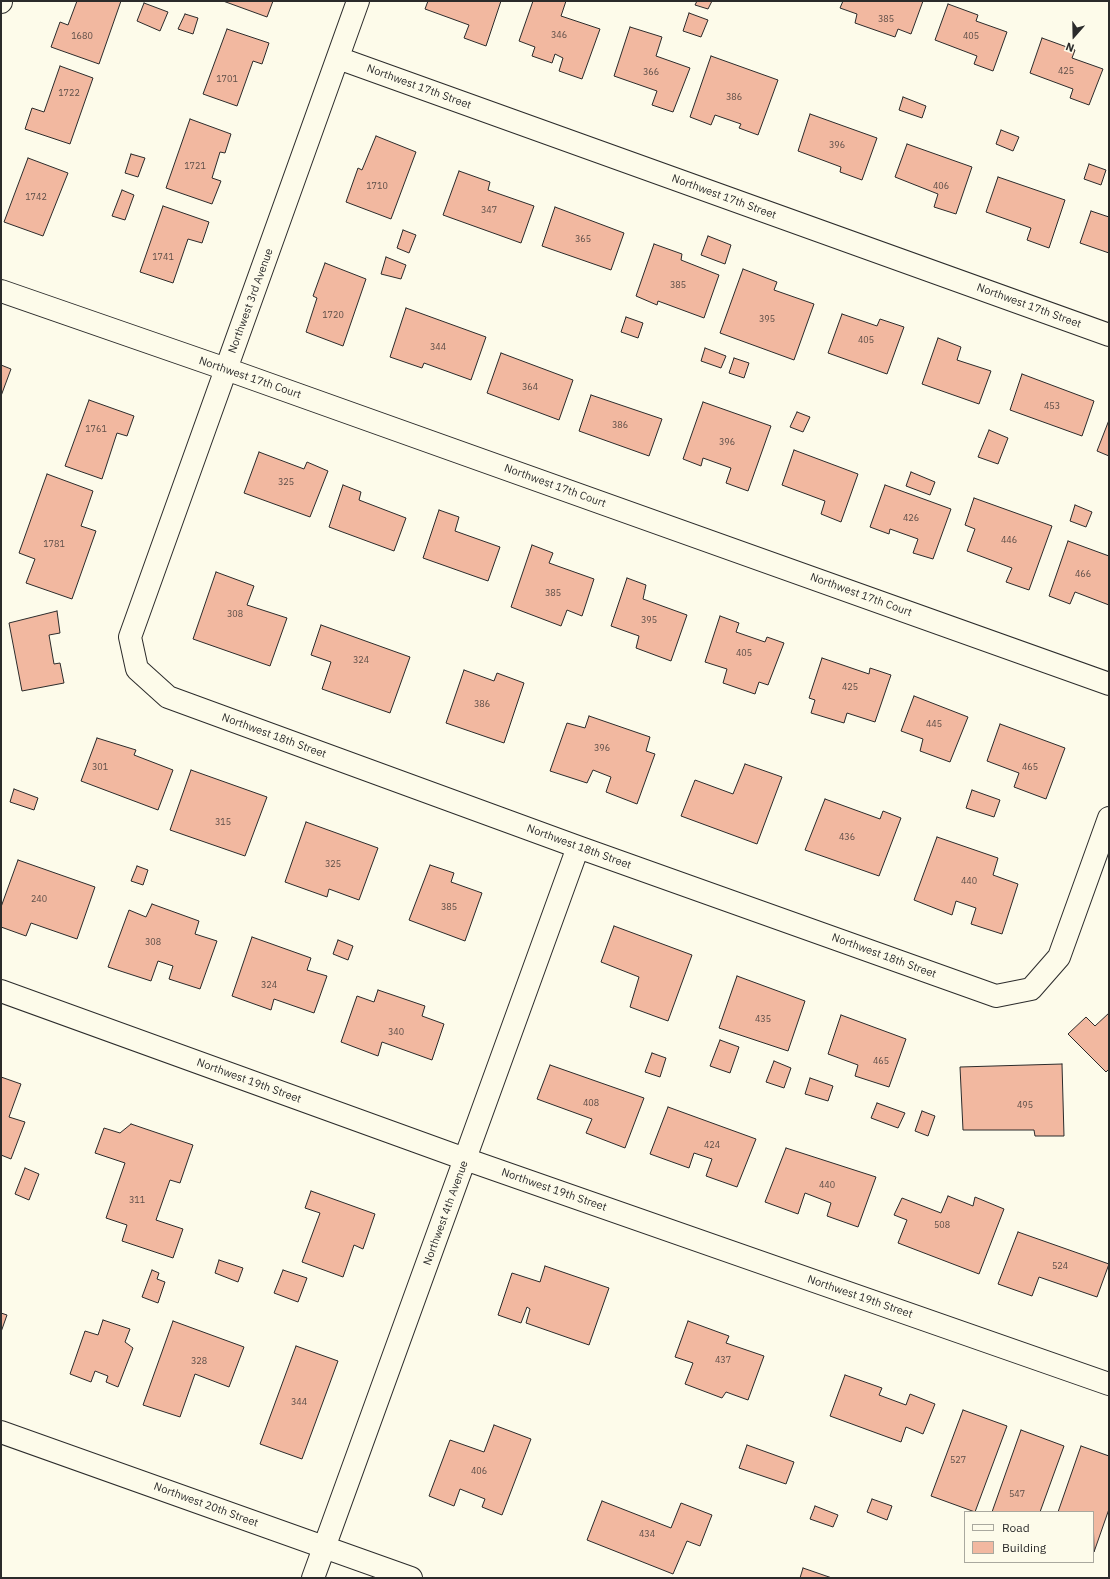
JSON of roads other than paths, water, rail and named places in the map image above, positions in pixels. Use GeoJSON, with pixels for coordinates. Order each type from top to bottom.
{"type":"FeatureCollection","features":[{"type":"Feature","properties":{"kind":"street","name":"Northwest 3rd Avenue"},"geometry":{"type":"LineString","coordinates":[[137,669],[130,637],[358,1]]}},
{"type":"Feature","properties":{"kind":"street","name":"Northwest 17th Street"},"geometry":{"type":"LineString","coordinates":[[338,58],[1109,335]]}},
{"type":"Feature","properties":{"kind":"street","name":"Northwest 17th Court"},"geometry":{"type":"LineString","coordinates":[[1,292],[226,369],[1109,684]]}},
{"type":"Feature","properties":{"kind":"street","name":"Northwest 18th Street"},"geometry":{"type":"LineString","coordinates":[[137,669],[168,697],[578,847],[996,996],[1031,989],[1059,957],[1109,818]]}},
{"type":"Feature","properties":{"kind":"street","name":"Northwest 4th Avenue"},"geometry":{"type":"LineString","coordinates":[[313,1578],[578,847]]}},
{"type":"Feature","properties":{"kind":"street","name":"Northwest 19th Street"},"geometry":{"type":"LineString","coordinates":[[1,991],[465,1159],[1109,1384]]}},
{"type":"Feature","properties":{"kind":"street","name":"Northwest 20th Street"},"geometry":{"type":"LineString","coordinates":[[1,1432],[411,1578]]}}]}
